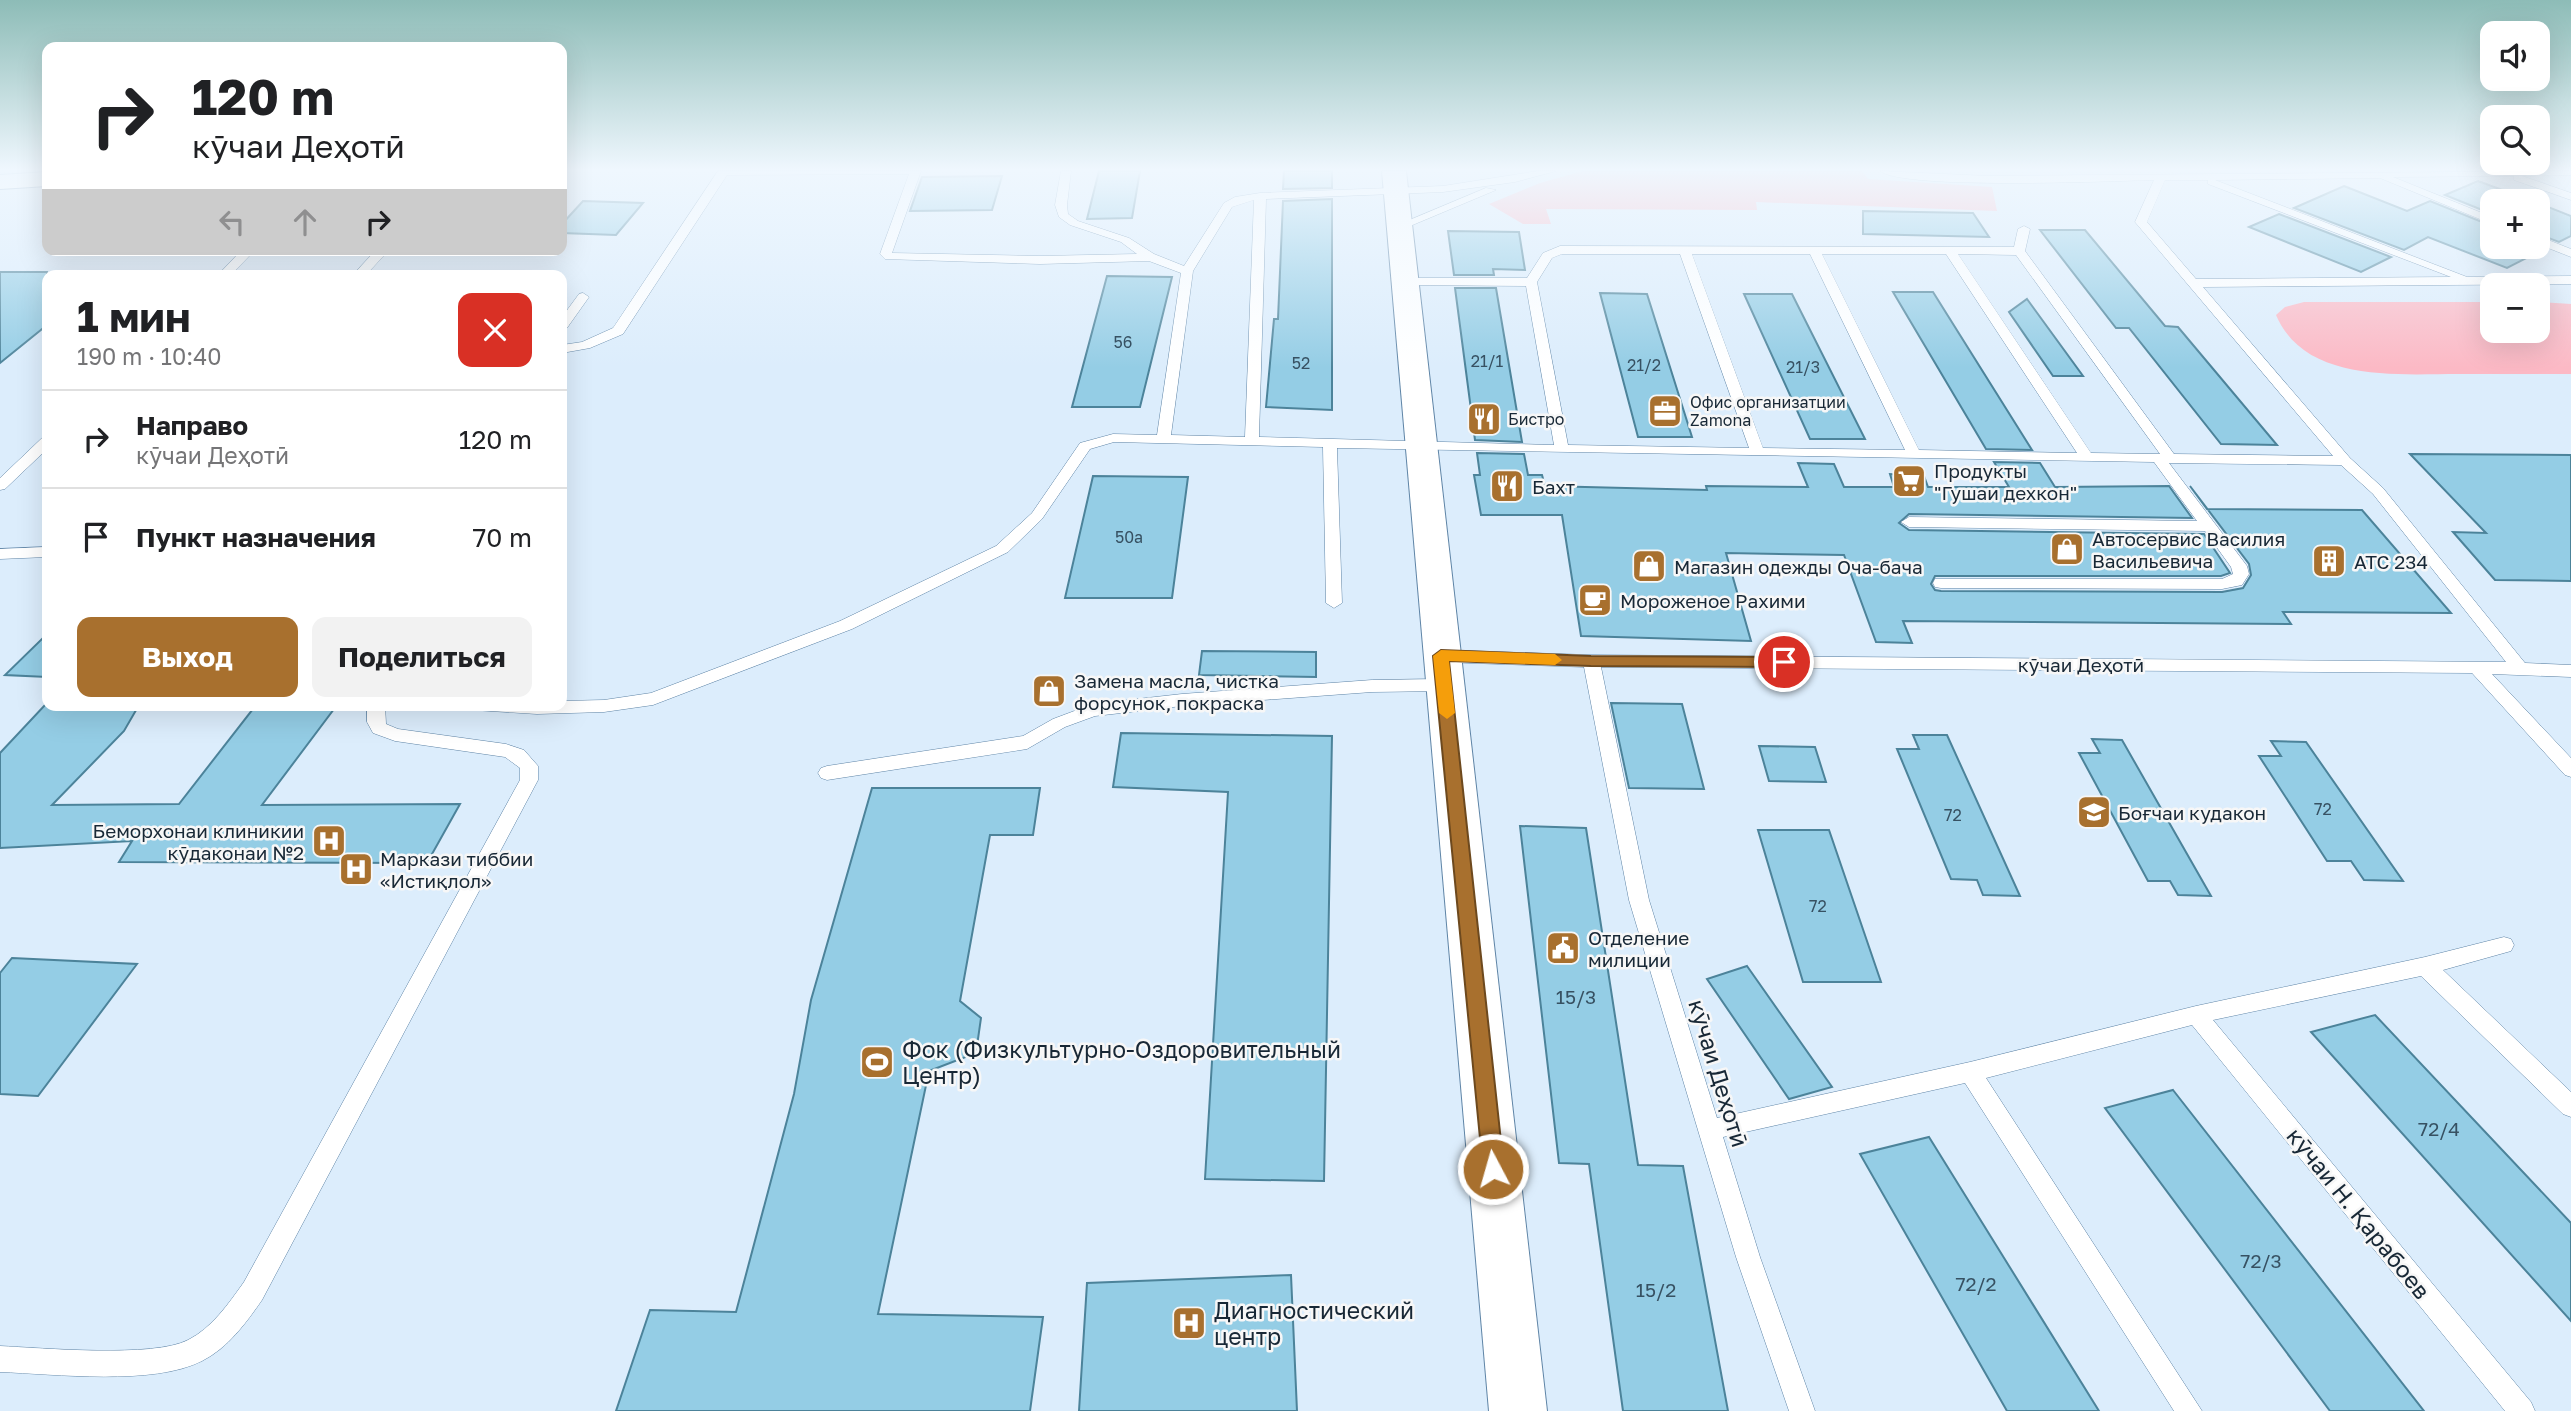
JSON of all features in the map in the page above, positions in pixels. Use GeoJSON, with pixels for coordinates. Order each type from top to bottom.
{"type":"FeatureCollection","features":[{"type":"Feature","properties":{"kind":"street"},"geometry":{"type":"LineString","coordinates":[[1400,237],[1518,1411]]}},
{"type":"Feature","properties":{"kind":"lane"},"geometry":{"type":"LineString","coordinates":[[567,348],[585,345],[618,331],[680,237]]}},
{"type":"Feature","properties":{"kind":"lane"},"geometry":{"type":"LineString","coordinates":[[892,237],[886,254],[889,256],[1040,260],[1150,257]]}},
{"type":"Feature","properties":{"kind":"lane"},"geometry":{"type":"LineString","coordinates":[[1116,237],[1150,257],[1187,271]]}},
{"type":"Feature","properties":{"kind":"lane"},"geometry":{"type":"LineString","coordinates":[[1163,439],[1187,271],[1208,237]]}},
{"type":"Feature","properties":{"kind":"lane"},"geometry":{"type":"LineString","coordinates":[[1252,442],[1259,237]]}},
{"type":"Feature","properties":{"kind":"lane"},"geometry":{"type":"LineString","coordinates":[[1941,583],[2222,584],[2236,581],[2241,574],[2239,566],[2019,251],[2022,237]]}},
{"type":"Feature","properties":{"kind":"lane"},"geometry":{"type":"LineString","coordinates":[[2153,237],[2345,461],[2378,491],[2521,670]]}},
{"type":"Feature","properties":{"kind":"lane"},"geometry":{"type":"LineString","coordinates":[[2356,237],[2471,281]]}},
{"type":"Feature","properties":{"kind":"lane"},"geometry":{"type":"LineString","coordinates":[[2550,245],[2571,253]]}},
{"type":"Feature","properties":{"kind":"lane"},"geometry":{"type":"LineString","coordinates":[[1562,449],[1531,282],[1547,256],[1560,250],[1815,253],[2019,251]]}},
{"type":"Feature","properties":{"kind":"lane"},"geometry":{"type":"LineString","coordinates":[[1685,251],[1758,453]]}},
{"type":"Feature","properties":{"kind":"lane"},"geometry":{"type":"LineString","coordinates":[[1950,252],[2087,457]]}},
{"type":"Feature","properties":{"kind":"lane"},"geometry":{"type":"LineString","coordinates":[[1815,253],[1914,454]]}},
{"type":"Feature","properties":{"kind":"lane"},"geometry":{"type":"LineString","coordinates":[[228,270],[243,256]]}},
{"type":"Feature","properties":{"kind":"lane"},"geometry":{"type":"LineString","coordinates":[[364,270],[377,256]]}},
{"type":"Feature","properties":{"kind":"lane"},"geometry":{"type":"LineString","coordinates":[[2190,283],[2571,280]]}},
{"type":"Feature","properties":{"kind":"lane"},"geometry":{"type":"LineString","coordinates":[[1405,281],[1531,282]]}},
{"type":"Feature","properties":{"kind":"lane"},"geometry":{"type":"LineString","coordinates":[[567,318],[583,297]]}},
{"type":"Feature","properties":{"kind":"lane"},"geometry":{"type":"LineString","coordinates":[[567,707],[604,706],[653,699],[846,625],[965,569],[1002,548],[1037,516],[1085,446],[1113,438],[1423,448],[2345,461]]}},
{"type":"Feature","properties":{"kind":"lane"},"geometry":{"type":"LineString","coordinates":[[1330,444],[1334,603]]}},
{"type":"Feature","properties":{"kind":"lane"},"geometry":{"type":"LineString","coordinates":[[0,486],[42,446]]}},
{"type":"Feature","properties":{"kind":"lane"},"geometry":{"type":"LineString","coordinates":[[1909,522],[2209,526]]}},
{"type":"Feature","properties":{"kind":"lane"},"geometry":{"type":"LineString","coordinates":[[0,554],[42,552]]}},
{"type":"Feature","properties":{"kind":"lane","name":"кӯчаи Деҳотӣ"},"geometry":{"type":"LineString","coordinates":[[1591,661],[1639,900],[1708,1130],[1802,1411]]}},
{"type":"Feature","properties":{"kind":"lane","name":"кӯчаи Деҳотӣ"},"geometry":{"type":"LineString","coordinates":[[827,773],[1027,743],[1059,723],[1093,710],[1182,699],[1318,690],[1442,670],[1591,661],[2476,667],[2571,671]]}},
{"type":"Feature","properties":{"kind":"lane"},"geometry":{"type":"LineString","coordinates":[[2476,667],[2571,770]]}},
{"type":"Feature","properties":{"kind":"lane"},"geometry":{"type":"LineString","coordinates":[[0,1359],[169,1359],[191,1353],[218,1335],[253,1291],[529,780],[529,766],[518,755],[478,745],[395,735],[384,731],[376,722],[376,711]]}},
{"type":"Feature","properties":{"kind":"lane"},"geometry":{"type":"LineString","coordinates":[[1708,1130],[1970,1072],[2196,1015],[2504,945]]}},
{"type":"Feature","properties":{"kind":"lane"},"geometry":{"type":"LineString","coordinates":[[2425,965],[2571,1107]]}},
{"type":"Feature","properties":{"kind":"lane","name":"кӯчаи Н. Қарабоев"},"geometry":{"type":"LineString","coordinates":[[2196,1015],[2522,1411]]}},
{"type":"Feature","properties":{"kind":"lane"},"geometry":{"type":"LineString","coordinates":[[1970,1072],[2189,1411]]}},
{"type":"Feature","properties":{"kind":"shaded area"},"geometry":{"type":"Polygon","coordinates":[[[2304,302],[2480,302],[2480,343],[2550,343],[2550,303],[2571,304],[2571,374],[2408,374],[2355,370],[2330,364],[2308,353],[2290,337],[2276,315],[2285,307],[2304,302]]]}},
{"type":"Feature","properties":{"kind":"building"},"geometry":{"type":"Polygon","coordinates":[[[1281,237],[1332,237],[1332,410],[1266,407],[1274,319],[1278,319],[1281,237]]]}},
{"type":"Feature","properties":{"kind":"building"},"geometry":{"type":"Polygon","coordinates":[[[1449,237],[1520,237],[1525,270],[1493,269],[1494,275],[1454,275],[1449,237]]]}},
{"type":"Feature","properties":{"kind":"building"},"geometry":{"type":"Polygon","coordinates":[[[2045,237],[2091,237],[2165,326],[2178,327],[2277,445],[2221,444],[2129,328],[2116,328],[2045,237]]]}},
{"type":"Feature","properties":{"kind":"building"},"geometry":{"type":"Polygon","coordinates":[[[2274,237],[2339,237],[2391,257],[2361,272],[2274,237]]]}},
{"type":"Feature","properties":{"kind":"building"},"geometry":{"type":"Polygon","coordinates":[[[2370,237],[2480,237],[2480,257],[2428,237],[2404,250],[2370,237]]]}},
{"type":"Feature","properties":{"kind":"building"},"geometry":{"type":"Polygon","coordinates":[[[2550,237],[2569,237],[2559,242],[2550,239],[2550,237]]]}},
{"type":"Feature","properties":{"kind":"building"},"geometry":{"type":"Polygon","coordinates":[[[2484,259],[2525,259],[2507,268],[2484,259]]]}},
{"type":"Feature","properties":{"kind":"building"},"geometry":{"type":"Polygon","coordinates":[[[0,272],[42,272],[42,329],[0,363],[0,272]]]}},
{"type":"Feature","properties":{"kind":"building"},"geometry":{"type":"Polygon","coordinates":[[[1107,276],[1172,277],[1140,407],[1072,407],[1107,276]]]}},
{"type":"Feature","properties":{"kind":"building"},"geometry":{"type":"Polygon","coordinates":[[[1455,288],[1496,288],[1522,442],[1475,440],[1455,288]]]}},
{"type":"Feature","properties":{"kind":"building"},"geometry":{"type":"Polygon","coordinates":[[[1893,292],[1933,292],[2032,450],[1986,449],[1893,292]]]}},
{"type":"Feature","properties":{"kind":"building"},"geometry":{"type":"Polygon","coordinates":[[[1600,293],[1647,294],[1692,437],[1638,437],[1600,293]]]}},
{"type":"Feature","properties":{"kind":"building"},"geometry":{"type":"Polygon","coordinates":[[[1744,294],[1792,294],[1865,439],[1810,439],[1744,294]]]}},
{"type":"Feature","properties":{"kind":"building"},"geometry":{"type":"Polygon","coordinates":[[[2027,299],[2083,376],[2053,376],[2009,312],[2027,299]]]}},
{"type":"Feature","properties":{"kind":"building"},"geometry":{"type":"Polygon","coordinates":[[[1477,453],[1524,454],[1528,475],[1542,475],[1545,486],[1707,490],[1706,486],[1808,487],[1798,463],[1834,464],[1844,487],[1894,487],[1890,474],[1924,476],[1928,487],[2009,487],[1994,462],[2040,463],[2055,487],[2169,486],[2192,518],[1909,514],[1899,523],[1909,530],[2204,534],[2230,573],[2221,576],[1935,576],[1931,584],[1935,590],[1941,591],[2222,592],[2243,588],[2251,575],[2249,564],[2207,509],[2362,510],[2451,613],[2283,612],[2291,624],[1903,621],[1912,643],[1876,642],[1844,555],[1726,553],[1751,641],[1581,636],[1562,515],[1481,515],[1474,475],[1480,475],[1477,453]]]}},
{"type":"Feature","properties":{"kind":"building"},"geometry":{"type":"Polygon","coordinates":[[[2410,454],[2571,455],[2571,581],[2495,580],[2453,532],[2486,533],[2410,454]]]}},
{"type":"Feature","properties":{"kind":"building"},"geometry":{"type":"Polygon","coordinates":[[[1093,476],[1188,477],[1172,598],[1065,598],[1093,476]]]}},
{"type":"Feature","properties":{"kind":"building"},"geometry":{"type":"Polygon","coordinates":[[[42,639],[42,677],[5,675],[42,639]]]}},
{"type":"Feature","properties":{"kind":"building"},"geometry":{"type":"Polygon","coordinates":[[[1202,651],[1316,652],[1316,677],[1199,675],[1202,651]]]}},
{"type":"Feature","properties":{"kind":"building"},"geometry":{"type":"Polygon","coordinates":[[[1611,703],[1682,704],[1704,789],[1629,788],[1611,703]]]}},
{"type":"Feature","properties":{"kind":"building"},"geometry":{"type":"Polygon","coordinates":[[[42,708],[42,711],[136,711],[124,731],[52,805],[179,804],[251,711],[332,711],[262,805],[460,804],[427,863],[119,862],[132,841],[0,848],[0,753],[42,708]]]}},
{"type":"Feature","properties":{"kind":"building"},"geometry":{"type":"Polygon","coordinates":[[[1121,733],[1332,736],[1324,1181],[1205,1179],[1228,792],[1113,787],[1121,733]]]}},
{"type":"Feature","properties":{"kind":"building"},"geometry":{"type":"Polygon","coordinates":[[[1913,735],[1947,735],[2020,896],[1983,895],[1977,880],[1951,879],[1897,749],[1919,749],[1913,735]]]}},
{"type":"Feature","properties":{"kind":"building"},"geometry":{"type":"Polygon","coordinates":[[[2092,739],[2122,740],[2211,896],[2178,895],[2170,881],[2148,881],[2079,753],[2100,753],[2092,739]]]}},
{"type":"Feature","properties":{"kind":"building"},"geometry":{"type":"Polygon","coordinates":[[[2271,741],[2306,742],[2403,881],[2364,880],[2351,861],[2327,861],[2259,756],[2281,756],[2271,741]]]}},
{"type":"Feature","properties":{"kind":"building"},"geometry":{"type":"Polygon","coordinates":[[[1759,746],[1815,747],[1826,782],[1769,781],[1759,746]]]}},
{"type":"Feature","properties":{"kind":"building"},"geometry":{"type":"Polygon","coordinates":[[[872,788],[1040,788],[1033,835],[990,835],[960,1001],[981,1018],[976,1053],[929,1071],[878,1314],[1043,1317],[1030,1411],[616,1411],[650,1310],[736,1312],[794,1094],[811,1000],[872,788]]]}},
{"type":"Feature","properties":{"kind":"building"},"geometry":{"type":"Polygon","coordinates":[[[1520,826],[1586,828],[1638,1165],[1683,1166],[1728,1411],[1623,1411],[1589,1164],[1559,1163],[1520,826]]]}},
{"type":"Feature","properties":{"kind":"building"},"geometry":{"type":"Polygon","coordinates":[[[1758,830],[1829,830],[1881,982],[1803,982],[1758,830]]]}},
{"type":"Feature","properties":{"kind":"building"},"geometry":{"type":"Polygon","coordinates":[[[12,958],[137,964],[38,1096],[0,1094],[0,973],[12,958]]]}},
{"type":"Feature","properties":{"kind":"building"},"geometry":{"type":"Polygon","coordinates":[[[1747,966],[1832,1087],[1789,1099],[1707,979],[1747,966]]]}},
{"type":"Feature","properties":{"kind":"building"},"geometry":{"type":"Polygon","coordinates":[[[2375,1015],[2571,1223],[2571,1321],[2311,1032],[2375,1015]]]}},
{"type":"Feature","properties":{"kind":"building"},"geometry":{"type":"Polygon","coordinates":[[[2173,1090],[2424,1411],[2330,1411],[2105,1108],[2173,1090]]]}},
{"type":"Feature","properties":{"kind":"building"},"geometry":{"type":"Polygon","coordinates":[[[1929,1137],[2099,1411],[2007,1411],[1860,1154],[1929,1137]]]}},
{"type":"Feature","properties":{"kind":"building","name":"Диагностический центр"},"geometry":{"type":"Polygon","coordinates":[[[1291,1275],[1297,1411],[1079,1411],[1087,1283],[1291,1275]]]}},
{"type":"Feature","properties":{"kind":"slow traffic"},"geometry":{"type":"LineString","coordinates":[[1447,713],[1441,656],[1555,660]]}},
{"type":"Feature","properties":{"kind":"place","name":"Офис организатции Zamona"},"geometry":{"type":"Point","coordinates":[1665,411]}},
{"type":"Feature","properties":{"kind":"place","name":"Бистро"},"geometry":{"type":"Point","coordinates":[1484,419]}},
{"type":"Feature","properties":{"kind":"place","name":"Продукты \"Гушаи дехкон\""},"geometry":{"type":"Point","coordinates":[1909,481]}},
{"type":"Feature","properties":{"kind":"place","name":"Бахт"},"geometry":{"type":"Point","coordinates":[1507,486]}},
{"type":"Feature","properties":{"kind":"place","name":"Автосервис Василия Васильевича"},"geometry":{"type":"Point","coordinates":[2067,549]}},
{"type":"Feature","properties":{"kind":"place","name":"АТС 234"},"geometry":{"type":"Point","coordinates":[2329,561]}},
{"type":"Feature","properties":{"kind":"place","name":"Магазин одежды Оча-бача"},"geometry":{"type":"Point","coordinates":[1649,566]}},
{"type":"Feature","properties":{"kind":"place","name":"Мороженое Рахими"},"geometry":{"type":"Point","coordinates":[1595,600]}},
{"type":"Feature","properties":{"kind":"place","name":"Замена масла, чистка форсунок, покраска"},"geometry":{"type":"Point","coordinates":[1049,691]}},
{"type":"Feature","properties":{"kind":"place","name":"Боғчаи кудакон"},"geometry":{"type":"Point","coordinates":[2094,812]}},
{"type":"Feature","properties":{"kind":"place","name":"Беморхонаи клиникии кӯдаконаи №2"},"geometry":{"type":"Point","coordinates":[329,841]}},
{"type":"Feature","properties":{"kind":"place","name":"Маркази тиббии «Истиқлол»"},"geometry":{"type":"Point","coordinates":[356,869]}},
{"type":"Feature","properties":{"kind":"place","name":"Отделение милиции"},"geometry":{"type":"Point","coordinates":[1563,948]}},
{"type":"Feature","properties":{"kind":"place","name":"Фок (Физкультурно-Оздоровительный Центр)"},"geometry":{"type":"Point","coordinates":[877,1062]}},
{"type":"Feature","properties":{"kind":"place","name":"Диагностический центр"},"geometry":{"type":"Point","coordinates":[1189,1323]}},
{"type":"Feature","properties":{"kind":"route"},"geometry":{"type":"LineString","coordinates":[[1493,1169],[1441,656],[1591,661],[1784,662]]}}]}
